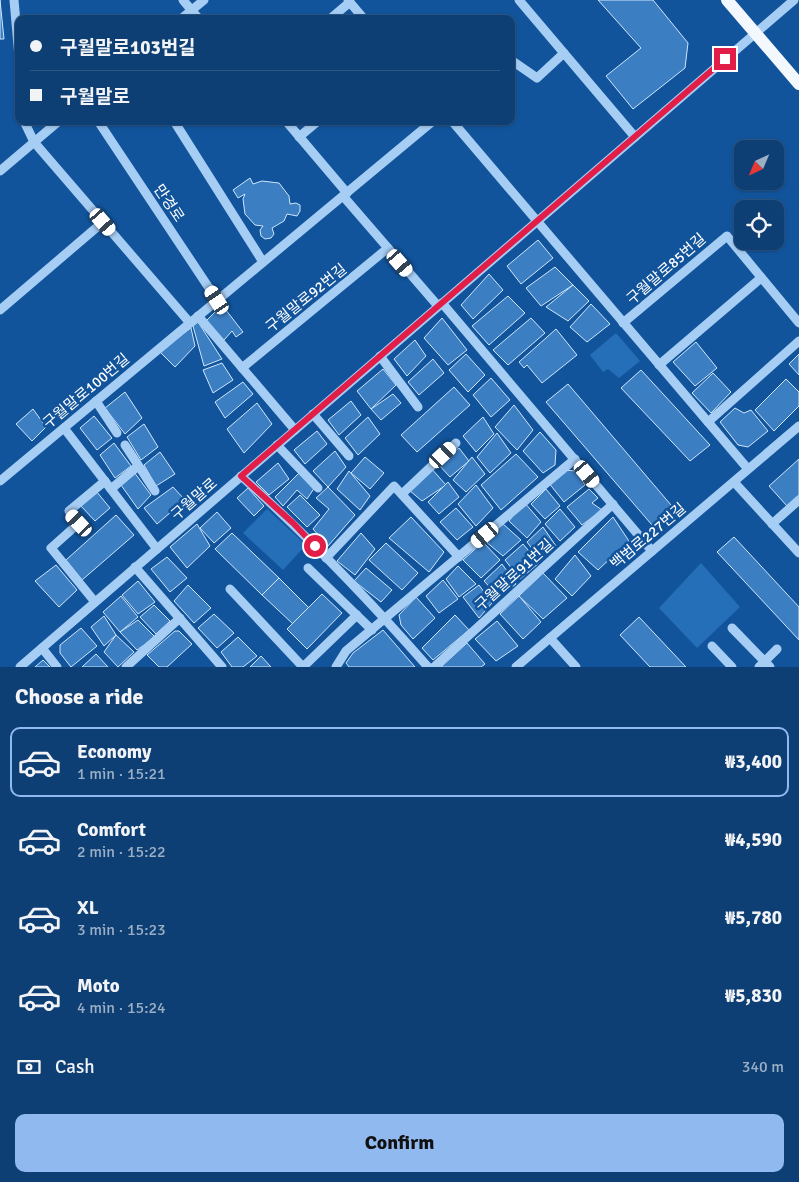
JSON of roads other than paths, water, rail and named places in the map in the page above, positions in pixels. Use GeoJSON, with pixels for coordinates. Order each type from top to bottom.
{"type":"FeatureCollection","features":[{"type":"Feature","properties":{"kind":"main road"},"geometry":{"type":"LineString","coordinates":[[727,0],[799,84]]}},
{"type":"Feature","properties":{"kind":"street"},"geometry":{"type":"LineString","coordinates":[[15,3],[23,0]]}},
{"type":"Feature","properties":{"kind":"street"},"geometry":{"type":"LineString","coordinates":[[183,0],[196,15]]}},
{"type":"Feature","properties":{"kind":"street"},"geometry":{"type":"LineString","coordinates":[[186,15],[204,0]]}},
{"type":"Feature","properties":{"kind":"street"},"geometry":{"type":"LineString","coordinates":[[519,0],[635,137]]}},
{"type":"Feature","properties":{"kind":"street","name":"구월말로"},"geometry":{"type":"LineString","coordinates":[[20,667],[794,0]]}},
{"type":"Feature","properties":{"kind":"street"},"geometry":{"type":"LineString","coordinates":[[334,15],[349,1],[361,15]]}},
{"type":"Feature","properties":{"kind":"street"},"geometry":{"type":"LineString","coordinates":[[515,63],[537,78],[564,53]]}},
{"type":"Feature","properties":{"kind":"street"},"geometry":{"type":"LineString","coordinates":[[26,125],[34,142],[190,323]]}},
{"type":"Feature","properties":{"kind":"street"},"geometry":{"type":"LineString","coordinates":[[0,171],[54,125]]}},
{"type":"Feature","properties":{"kind":"street","name":"만경로"},"geometry":{"type":"LineString","coordinates":[[101,125],[217,300]]}},
{"type":"Feature","properties":{"kind":"street"},"geometry":{"type":"LineString","coordinates":[[177,125],[263,262]]}},
{"type":"Feature","properties":{"kind":"street"},"geometry":{"type":"LineString","coordinates":[[289,125],[388,248],[575,459],[652,551]]}},
{"type":"Feature","properties":{"kind":"street"},"geometry":{"type":"LineString","coordinates":[[299,137],[313,125]]}},
{"type":"Feature","properties":{"kind":"street"},"geometry":{"type":"LineString","coordinates":[[295,430],[198,316],[428,125]]}},
{"type":"Feature","properties":{"kind":"street","name":"구월말로85번길"},"geometry":{"type":"LineString","coordinates":[[455,125],[748,469]]}},
{"type":"Feature","properties":{"kind":"street"},"geometry":{"type":"LineString","coordinates":[[0,310],[103,222]]}},
{"type":"Feature","properties":{"kind":"street","name":"구월말로85번길"},"geometry":{"type":"LineString","coordinates":[[623,323],[726,236],[761,278]]}},
{"type":"Feature","properties":{"kind":"street","name":"구월말로92번길"},"geometry":{"type":"LineString","coordinates":[[242,368],[388,248]]}},
{"type":"Feature","properties":{"kind":"street"},"geometry":{"type":"LineString","coordinates":[[659,365],[761,278],[799,323]]}},
{"type":"Feature","properties":{"kind":"street","name":"구월말로100번길"},"geometry":{"type":"LineString","coordinates":[[0,481],[198,316]]}},
{"type":"Feature","properties":{"kind":"street"},"geometry":{"type":"LineString","coordinates":[[708,422],[799,341]]}},
{"type":"Feature","properties":{"kind":"street"},"geometry":{"type":"LineString","coordinates":[[380,356],[418,407]]}},
{"type":"Feature","properties":{"kind":"street"},"geometry":{"type":"LineString","coordinates":[[96,401],[117,433]]}},
{"type":"Feature","properties":{"kind":"street"},"geometry":{"type":"LineString","coordinates":[[313,414],[349,456]]}},
{"type":"Feature","properties":{"kind":"street","name":"백범로227번길"},"geometry":{"type":"LineString","coordinates":[[516,667],[799,426]]}},
{"type":"Feature","properties":{"kind":"street"},"geometry":{"type":"LineString","coordinates":[[64,428],[158,548]]}},
{"type":"Feature","properties":{"kind":"street"},"geometry":{"type":"LineString","coordinates":[[402,494],[456,443]]}},
{"type":"Feature","properties":{"kind":"street"},"geometry":{"type":"LineString","coordinates":[[125,445],[155,491]]}},
{"type":"Feature","properties":{"kind":"street"},"geometry":{"type":"LineString","coordinates":[[277,445],[318,488]]}},
{"type":"Feature","properties":{"kind":"street"},"geometry":{"type":"LineString","coordinates":[[336,667],[346,651],[575,459]]}},
{"type":"Feature","properties":{"kind":"street"},"geometry":{"type":"LineString","coordinates":[[111,489],[138,466]]}},
{"type":"Feature","properties":{"kind":"street"},"geometry":{"type":"LineString","coordinates":[[241,476],[293,523],[386,619],[428,667]]}},
{"type":"Feature","properties":{"kind":"street"},"geometry":{"type":"LineString","coordinates":[[95,602],[51,548],[79,523],[69,511],[105,481]]}},
{"type":"Feature","properties":{"kind":"street"},"geometry":{"type":"LineString","coordinates":[[734,482],[799,553]]}},
{"type":"Feature","properties":{"kind":"street"},"geometry":{"type":"LineString","coordinates":[[326,558],[394,486],[459,557]]}},
{"type":"Feature","properties":{"kind":"street"},"geometry":{"type":"LineString","coordinates":[[772,524],[795,503],[799,514]]}},
{"type":"Feature","properties":{"kind":"street","name":"구월말로91번길"},"geometry":{"type":"LineString","coordinates":[[434,667],[613,504]]}},
{"type":"Feature","properties":{"kind":"street"},"geometry":{"type":"LineString","coordinates":[[135,567],[180,618],[217,665]]}},
{"type":"Feature","properties":{"kind":"street"},"geometry":{"type":"LineString","coordinates":[[308,568],[372,630]]}},
{"type":"Feature","properties":{"kind":"street"},"geometry":{"type":"LineString","coordinates":[[230,589],[303,667],[357,615]]}},
{"type":"Feature","properties":{"kind":"street"},"geometry":{"type":"LineString","coordinates":[[126,667],[180,618]]}},
{"type":"Feature","properties":{"kind":"street"},"geometry":{"type":"LineString","coordinates":[[732,628],[764,665],[777,649]]}},
{"type":"Feature","properties":{"kind":"street"},"geometry":{"type":"LineString","coordinates":[[550,638],[576,667]]}},
{"type":"Feature","properties":{"kind":"street"},"geometry":{"type":"LineString","coordinates":[[712,646],[732,667]]}},
{"type":"Feature","properties":{"kind":"street"},"geometry":{"type":"LineString","coordinates":[[42,648],[57,667]]}}]}
